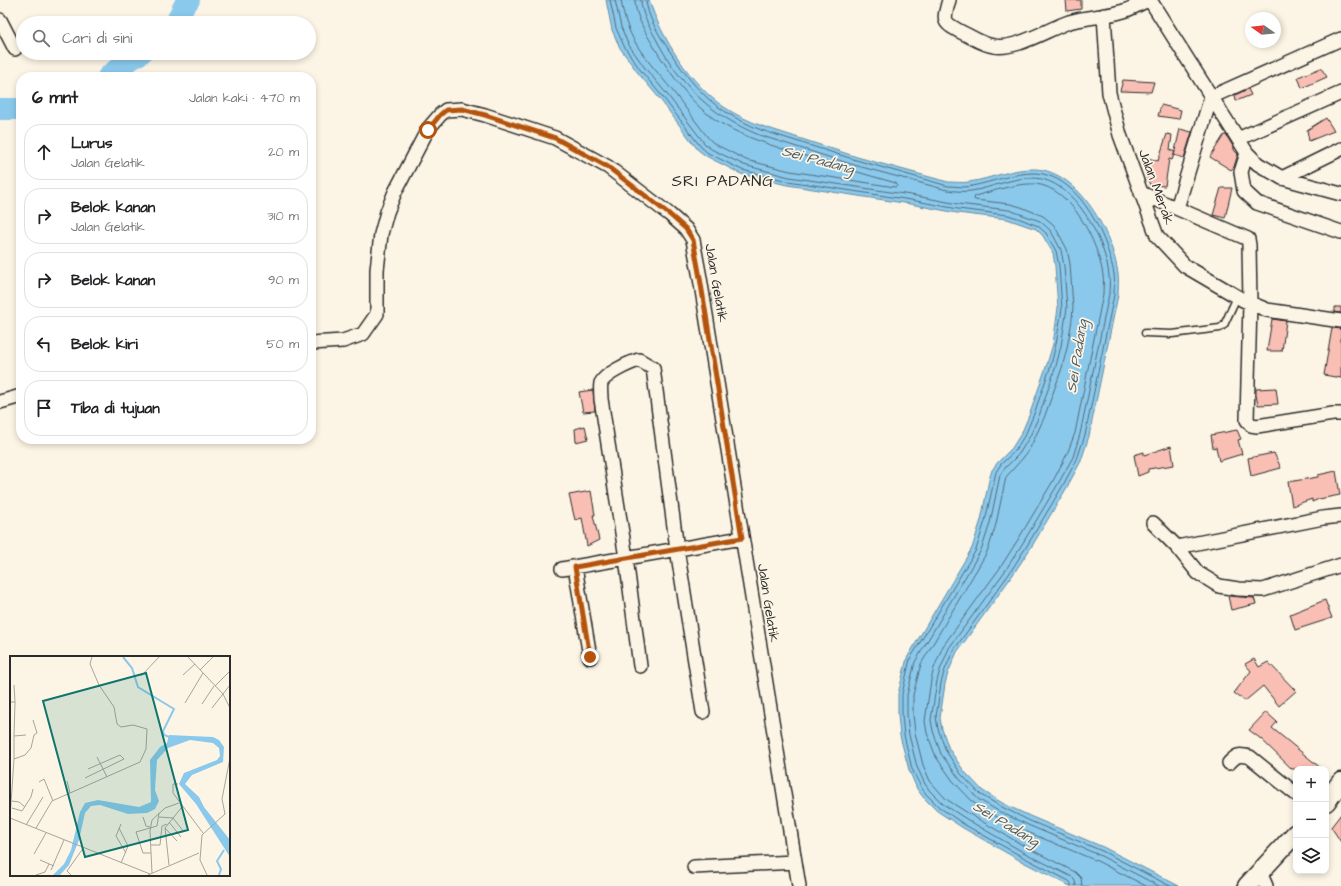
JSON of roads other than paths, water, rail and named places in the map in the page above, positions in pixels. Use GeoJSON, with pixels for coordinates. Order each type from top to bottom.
{"type":"FeatureCollection","features":[{"type":"Feature","properties":{"kind":"main road"},"geometry":{"type":"LineString","coordinates":[[1329,798],[1341,782]]}},
{"type":"Feature","properties":{"kind":"main road"},"geometry":{"type":"LineString","coordinates":[[1247,886],[1263,879],[1293,838]]}},
{"type":"Feature","properties":{"kind":"street"},"geometry":{"type":"LineString","coordinates":[[949,0],[944,17],[946,22],[951,27],[988,45],[995,46],[1018,43],[1068,22],[1088,17],[1122,12],[1149,0],[1247,153],[1258,164],[1282,178],[1341,194]]}},
{"type":"Feature","properties":{"kind":"street","name":"Jalan Merak"},"geometry":{"type":"LineString","coordinates":[[1104,15],[1109,93],[1120,135],[1157,236],[1185,266],[1237,297],[1267,310],[1341,321]]}},
{"type":"Feature","properties":{"kind":"street"},"geometry":{"type":"LineString","coordinates":[[0,20],[15,49]]}},
{"type":"Feature","properties":{"kind":"street"},"geometry":{"type":"LineString","coordinates":[[1177,208],[1211,97],[1341,38]]}},
{"type":"Feature","properties":{"kind":"street"},"geometry":{"type":"LineString","coordinates":[[1238,139],[1341,93]]}},
{"type":"Feature","properties":{"kind":"street","name":"Jalan Gelatik"},"geometry":{"type":"LineString","coordinates":[[316,342],[343,341],[363,334],[377,314],[377,270],[387,212],[395,192],[428,130],[446,110],[462,109],[555,138],[608,167],[686,229],[693,240],[700,278],[799,886]]}},
{"type":"Feature","properties":{"kind":"street"},"geometry":{"type":"LineString","coordinates":[[1282,178],[1341,149]]}},
{"type":"Feature","properties":{"kind":"street"},"geometry":{"type":"LineString","coordinates":[[1247,153],[1241,172],[1244,191],[1257,203],[1341,232]]}},
{"type":"Feature","properties":{"kind":"street"},"geometry":{"type":"LineString","coordinates":[[1141,192],[1248,239],[1250,303],[1247,420],[1251,425],[1258,426],[1341,414]]}},
{"type":"Feature","properties":{"kind":"street"},"geometry":{"type":"LineString","coordinates":[[640,666],[626,558],[600,386],[602,381],[612,373],[638,360],[653,368],[677,549],[703,712]]}},
{"type":"Feature","properties":{"kind":"street"},"geometry":{"type":"LineString","coordinates":[[0,402],[16,397]]}},
{"type":"Feature","properties":{"kind":"street"},"geometry":{"type":"LineString","coordinates":[[1177,547],[1323,518],[1341,516]]}},
{"type":"Feature","properties":{"kind":"street"},"geometry":{"type":"LineString","coordinates":[[1153,523],[1177,547],[1198,573],[1219,586],[1238,589],[1263,590],[1341,565]]}},
{"type":"Feature","properties":{"kind":"street"},"geometry":{"type":"LineString","coordinates":[[562,569],[742,538]]}},
{"type":"Feature","properties":{"kind":"street"},"geometry":{"type":"LineString","coordinates":[[575,567],[590,657]]}},
{"type":"Feature","properties":{"kind":"street"},"geometry":{"type":"LineString","coordinates":[[1229,763],[1236,756],[1242,755],[1250,757],[1293,792]]}},
{"type":"Feature","properties":{"kind":"street"},"geometry":{"type":"LineString","coordinates":[[694,867],[795,862]]}},
{"type":"Feature","properties":{"kind":"lane"},"geometry":{"type":"LineString","coordinates":[[1145,333],[1172,334],[1220,328],[1224,326],[1237,297]]}},
{"type":"Feature","properties":{"kind":"water","name":"Sei Padang"},"geometry":{"type":"Polygon","coordinates":[[[606,0],[649,0],[654,14],[669,44],[689,73],[712,98],[729,110],[752,122],[857,157],[948,182],[969,182],[1026,169],[1051,172],[1066,181],[1080,193],[1092,208],[1109,241],[1115,258],[1118,274],[1118,295],[1089,436],[1081,461],[1032,546],[957,652],[945,684],[940,718],[949,749],[964,771],[983,791],[1004,804],[1103,847],[1179,886],[1070,886],[1019,860],[963,828],[937,811],[923,797],[917,789],[909,770],[900,736],[898,694],[907,658],[972,548],[981,520],[992,470],[1012,448],[1022,432],[1030,413],[1053,344],[1058,308],[1055,266],[1053,253],[1043,236],[1036,229],[1007,219],[957,213],[910,204],[787,185],[741,174],[706,156],[698,150],[620,48],[612,30],[606,0]]]}},
{"type":"Feature","properties":{"kind":"waterway"},"geometry":{"type":"LineString","coordinates":[[179,16],[189,0]]}},
{"type":"Feature","properties":{"kind":"waterway"},"geometry":{"type":"LineString","coordinates":[[114,72],[130,60]]}},
{"type":"Feature","properties":{"kind":"waterway"},"geometry":{"type":"LineString","coordinates":[[0,109],[16,109]]}},
{"type":"Feature","properties":{"kind":"district","name":"SRI PADANG"},"geometry":{"type":"Point","coordinates":[723,181]}}]}
